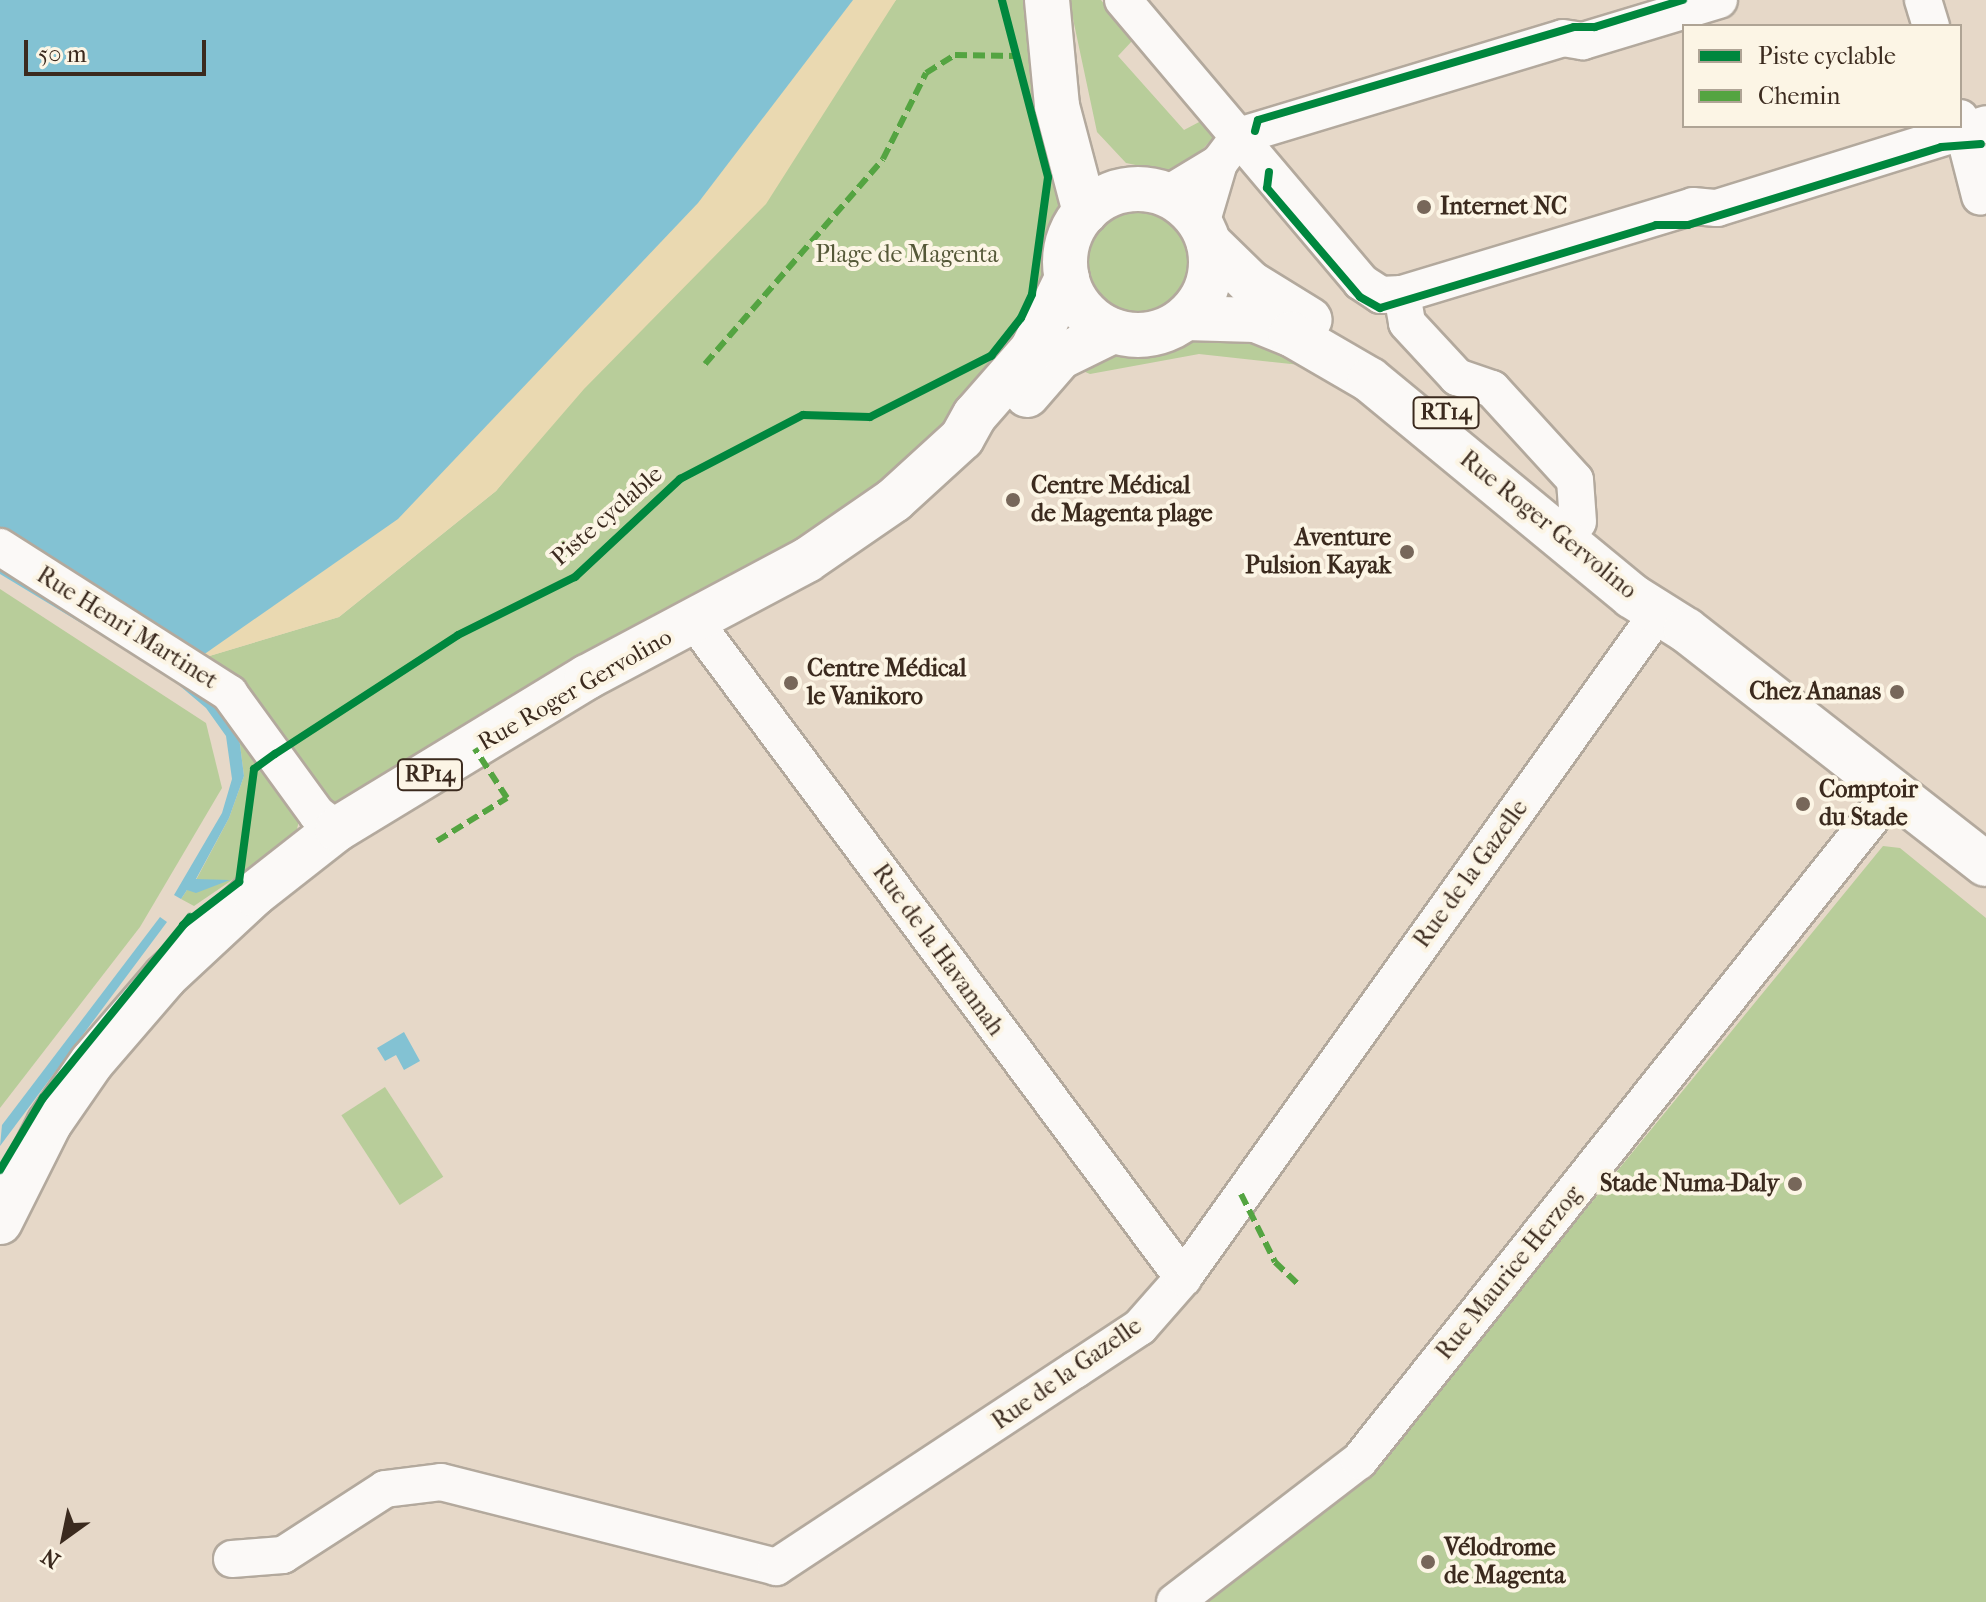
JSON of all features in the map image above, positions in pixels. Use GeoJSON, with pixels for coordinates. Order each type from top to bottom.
{"type":"FeatureCollection","features":[{"type":"Feature","properties":{"kind":"main road"},"geometry":{"type":"LineString","coordinates":[[1049,0],[1085,140],[1205,233],[1209,284],[1186,318],[1151,334],[1113,331],[1084,310],[1067,278],[1068,243],[1085,212],[1115,192],[1151,192]]}},
{"type":"Feature","properties":{"kind":"main road"},"geometry":{"type":"LineString","coordinates":[[1049,0],[1057,106],[1085,212]]}},
{"type":"Feature","properties":{"kind":"main road","name":"Rue Roger Gervolino"},"geometry":{"type":"LineString","coordinates":[[1205,233],[1250,283],[1387,366],[1578,522],[1645,582],[1660,610]]}},
{"type":"Feature","properties":{"kind":"main road","name":"Rue Roger Gervolino"},"geometry":{"type":"LineString","coordinates":[[962,438],[975,415],[1040,339],[1067,278]]}},
{"type":"Feature","properties":{"kind":"main road","name":"Rue Roger Gervolino"},"geometry":{"type":"LineString","coordinates":[[1186,318],[1256,320],[1350,368],[1632,596],[1660,610],[1986,864]]}},
{"type":"Feature","properties":{"kind":"main road","name":"Rue Roger Gervolino"},"geometry":{"type":"LineString","coordinates":[[0,1222],[49,1124],[134,1009],[254,894],[337,829],[587,677],[807,560],[894,500],[962,438],[1024,398],[1060,357],[1113,331]]}},
{"type":"Feature","properties":{"kind":"street"},"geometry":{"type":"LineString","coordinates":[[1123,0],[1229,150],[1361,282],[1381,295],[1402,294],[1693,206],[1717,208],[1958,128]]}},
{"type":"Feature","properties":{"kind":"street"},"geometry":{"type":"LineString","coordinates":[[1151,192],[1229,150],[1563,38],[1583,41],[1719,0]]}},
{"type":"Feature","properties":{"kind":"street"},"geometry":{"type":"LineString","coordinates":[[1923,0],[1930,24]]}},
{"type":"Feature","properties":{"kind":"street"},"geometry":{"type":"LineString","coordinates":[[1970,124],[1980,196]]}},
{"type":"Feature","properties":{"kind":"street"},"geometry":{"type":"LineString","coordinates":[[1205,233],[1229,150]]}},
{"type":"Feature","properties":{"kind":"street","name":"Rue Roger Gervolino"},"geometry":{"type":"LineString","coordinates":[[1402,294],[1407,323],[1457,377],[1492,389],[1575,480],[1578,522]]}},
{"type":"Feature","properties":{"kind":"street","name":"Rue Henri Martinet"},"geometry":{"type":"LineString","coordinates":[[0,547],[229,693],[317,814],[337,829]]}},
{"type":"Feature","properties":{"kind":"street","name":"Rue de la Gazelle"},"geometry":{"type":"LineString","coordinates":[[232,1559],[283,1555],[385,1489],[441,1482],[776,1567],[1140,1327],[1183,1278],[1660,610]]}},
{"type":"Feature","properties":{"kind":"street","name":"Rue de la Havannah"},"geometry":{"type":"LineString","coordinates":[[695,622],[1183,1278]]}},
{"type":"Feature","properties":{"kind":"street","name":"Rue Maurice Herzog"},"geometry":{"type":"LineString","coordinates":[[1175,1602],[1359,1461],[1893,791]]}},
{"type":"Feature","properties":{"kind":"green space","name":"Plage de Magenta"},"geometry":{"type":"Polygon","coordinates":[[[896,0],[1030,0],[1063,198],[1051,279],[967,412],[847,514],[341,806],[325,805],[196,660],[339,617],[496,491],[896,0]]]}},
{"type":"Feature","properties":{"kind":"green space"},"geometry":{"type":"Polygon","coordinates":[[[1069,0],[1101,0],[1133,40],[1118,56],[1184,130],[1201,121],[1213,138],[1179,174],[1126,163],[1097,132],[1069,0]]]}},
{"type":"Feature","properties":{"kind":"green space"},"geometry":{"type":"Polygon","coordinates":[[[1138,207],[1159,212],[1177,224],[1189,242],[1194,263],[1189,284],[1177,302],[1159,314],[1138,319],[1117,314],[1099,302],[1087,284],[1082,263],[1087,242],[1099,224],[1117,212],[1138,207]]]}},
{"type":"Feature","properties":{"kind":"green space"},"geometry":{"type":"Polygon","coordinates":[[[1250,331],[1310,366],[1199,354],[1090,374],[1078,369],[1105,354],[1145,354],[1214,333],[1250,331]]]}},
{"type":"Feature","properties":{"kind":"green space"},"geometry":{"type":"Polygon","coordinates":[[[0,589],[206,723],[222,788],[140,927],[0,1108],[0,589]]]}},
{"type":"Feature","properties":{"kind":"green space"},"geometry":{"type":"Polygon","coordinates":[[[239,737],[299,821],[295,837],[194,906],[181,899],[187,890],[225,880],[196,880],[229,818],[244,776],[239,737]]]}},
{"type":"Feature","properties":{"kind":"green space","name":"Stade Numa-Daly"},"geometry":{"type":"Polygon","coordinates":[[[1883,846],[1900,848],[1986,918],[1986,1602],[1200,1602],[1389,1450],[1883,846]]]}},
{"type":"Feature","properties":{"kind":"green space"},"geometry":{"type":"Polygon","coordinates":[[[385,1087],[443,1177],[400,1205],[341,1115],[385,1087]]]}},
{"type":"Feature","properties":{"kind":"sand","name":"Plage de Magenta"},"geometry":{"type":"Polygon","coordinates":[[[587,0],[896,0],[766,204],[584,389],[496,491],[339,617],[196,660],[587,0]]]}},
{"type":"Feature","properties":{"kind":"water"},"geometry":{"type":"Polygon","coordinates":[[[0,0],[853,0],[698,203],[398,519],[196,660],[0,535],[0,0]]]}},
{"type":"Feature","properties":{"kind":"water"},"geometry":{"type":"Polygon","coordinates":[[[0,561],[212,695],[239,737],[244,776],[229,818],[196,879],[230,880],[196,893],[187,890],[181,899],[174,895],[222,813],[232,779],[226,736],[206,708],[167,675],[0,574],[0,561]]]}},
{"type":"Feature","properties":{"kind":"water"},"geometry":{"type":"Polygon","coordinates":[[[160,917],[167,922],[0,1146],[2,1125],[160,917]]]}},
{"type":"Feature","properties":{"kind":"water"},"geometry":{"type":"Polygon","coordinates":[[[404,1032],[420,1061],[404,1070],[396,1055],[385,1061],[377,1048],[404,1032]]]}},
{"type":"Feature","properties":{"kind":"marked path"},"geometry":{"type":"LineString","coordinates":[[705,364],[883,159],[926,73],[955,55],[1016,56]]}},
{"type":"Feature","properties":{"kind":"marked path"},"geometry":{"type":"LineString","coordinates":[[437,841],[507,798],[475,749]]}},
{"type":"Feature","properties":{"kind":"marked path"},"geometry":{"type":"LineString","coordinates":[[1241,1194],[1275,1262],[1299,1285]]}},
{"type":"Feature","properties":{"kind":"cycle path","name":"Piste cyclable"},"geometry":{"type":"LineString","coordinates":[[183,925],[239,882],[254,769],[275,754],[458,635],[575,577],[680,479],[803,415],[870,417],[991,356],[1021,318],[1032,294],[1048,177],[1002,0]]}},
{"type":"Feature","properties":{"kind":"cycle path"},"geometry":{"type":"LineString","coordinates":[[1255,131],[1258,120],[1574,27],[1595,27],[1683,0]]}},
{"type":"Feature","properties":{"kind":"cycle path"},"geometry":{"type":"LineString","coordinates":[[1269,172],[1267,188],[1360,297],[1380,308],[1656,225],[1688,225],[1941,147],[1981,144]]}},
{"type":"Feature","properties":{"kind":"cycle path"},"geometry":{"type":"LineString","coordinates":[[0,1170],[43,1098],[190,917]]}},
{"type":"Feature","properties":{"kind":"place","name":"Internet NC"},"geometry":{"type":"Point","coordinates":[1424,207]}},
{"type":"Feature","properties":{"kind":"place","name":"Centre Médical de Magenta plage"},"geometry":{"type":"Point","coordinates":[1013,500]}},
{"type":"Feature","properties":{"kind":"place","name":"Aventure Pulsion Kayak"},"geometry":{"type":"Point","coordinates":[1407,552]}},
{"type":"Feature","properties":{"kind":"place","name":"Centre Médical le Vanikoro"},"geometry":{"type":"Point","coordinates":[791,683]}},
{"type":"Feature","properties":{"kind":"place","name":"Chez Ananas"},"geometry":{"type":"Point","coordinates":[1897,692]}},
{"type":"Feature","properties":{"kind":"place","name":"Comptoir du Stade"},"geometry":{"type":"Point","coordinates":[1803,804]}},
{"type":"Feature","properties":{"kind":"place","name":"Stade Numa-Daly"},"geometry":{"type":"Point","coordinates":[1795,1184]}},
{"type":"Feature","properties":{"kind":"place","name":"Vélodrome de Magenta"},"geometry":{"type":"Point","coordinates":[1428,1562]}}]}
